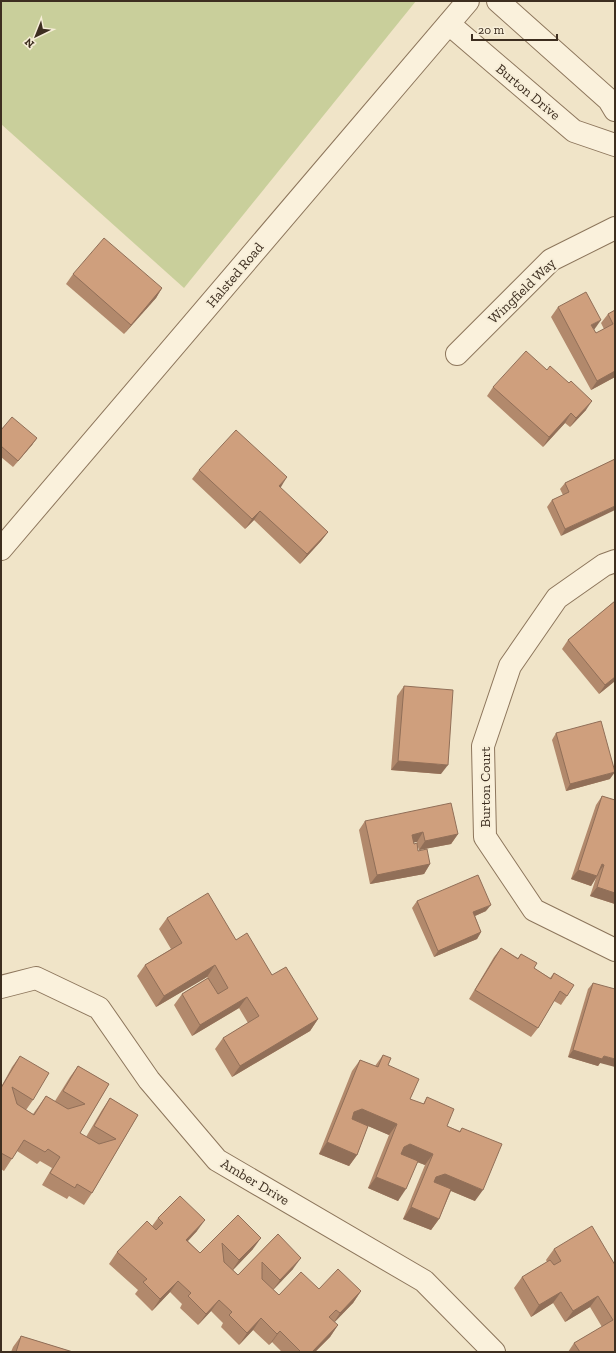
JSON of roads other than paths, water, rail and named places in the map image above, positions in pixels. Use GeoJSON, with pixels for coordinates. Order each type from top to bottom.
{"type":"FeatureCollection","features":[{"type":"Feature","properties":{"kind":"street","name":"Halsted Road"},"geometry":{"type":"LineString","coordinates":[[1,549],[468,1]]}},
{"type":"Feature","properties":{"kind":"street"},"geometry":{"type":"LineString","coordinates":[[498,1],[609,100],[615,110]]}},
{"type":"Feature","properties":{"kind":"street","name":"Burton Drive"},"geometry":{"type":"LineString","coordinates":[[449,24],[574,131],[615,145]]}},
{"type":"Feature","properties":{"kind":"street","name":"Wingfield Way"},"geometry":{"type":"LineString","coordinates":[[457,354],[551,260],[615,228]]}},
{"type":"Feature","properties":{"kind":"street","name":"Burton Court"},"geometry":{"type":"LineString","coordinates":[[615,561],[604,565],[557,598],[510,666],[483,746],[485,837],[534,910],[615,950]]}},
{"type":"Feature","properties":{"kind":"street","name":"Amber Drive"},"geometry":{"type":"LineString","coordinates":[[1,987],[36,978],[99,1008],[150,1080],[217,1160],[424,1281],[494,1352]]}}]}
